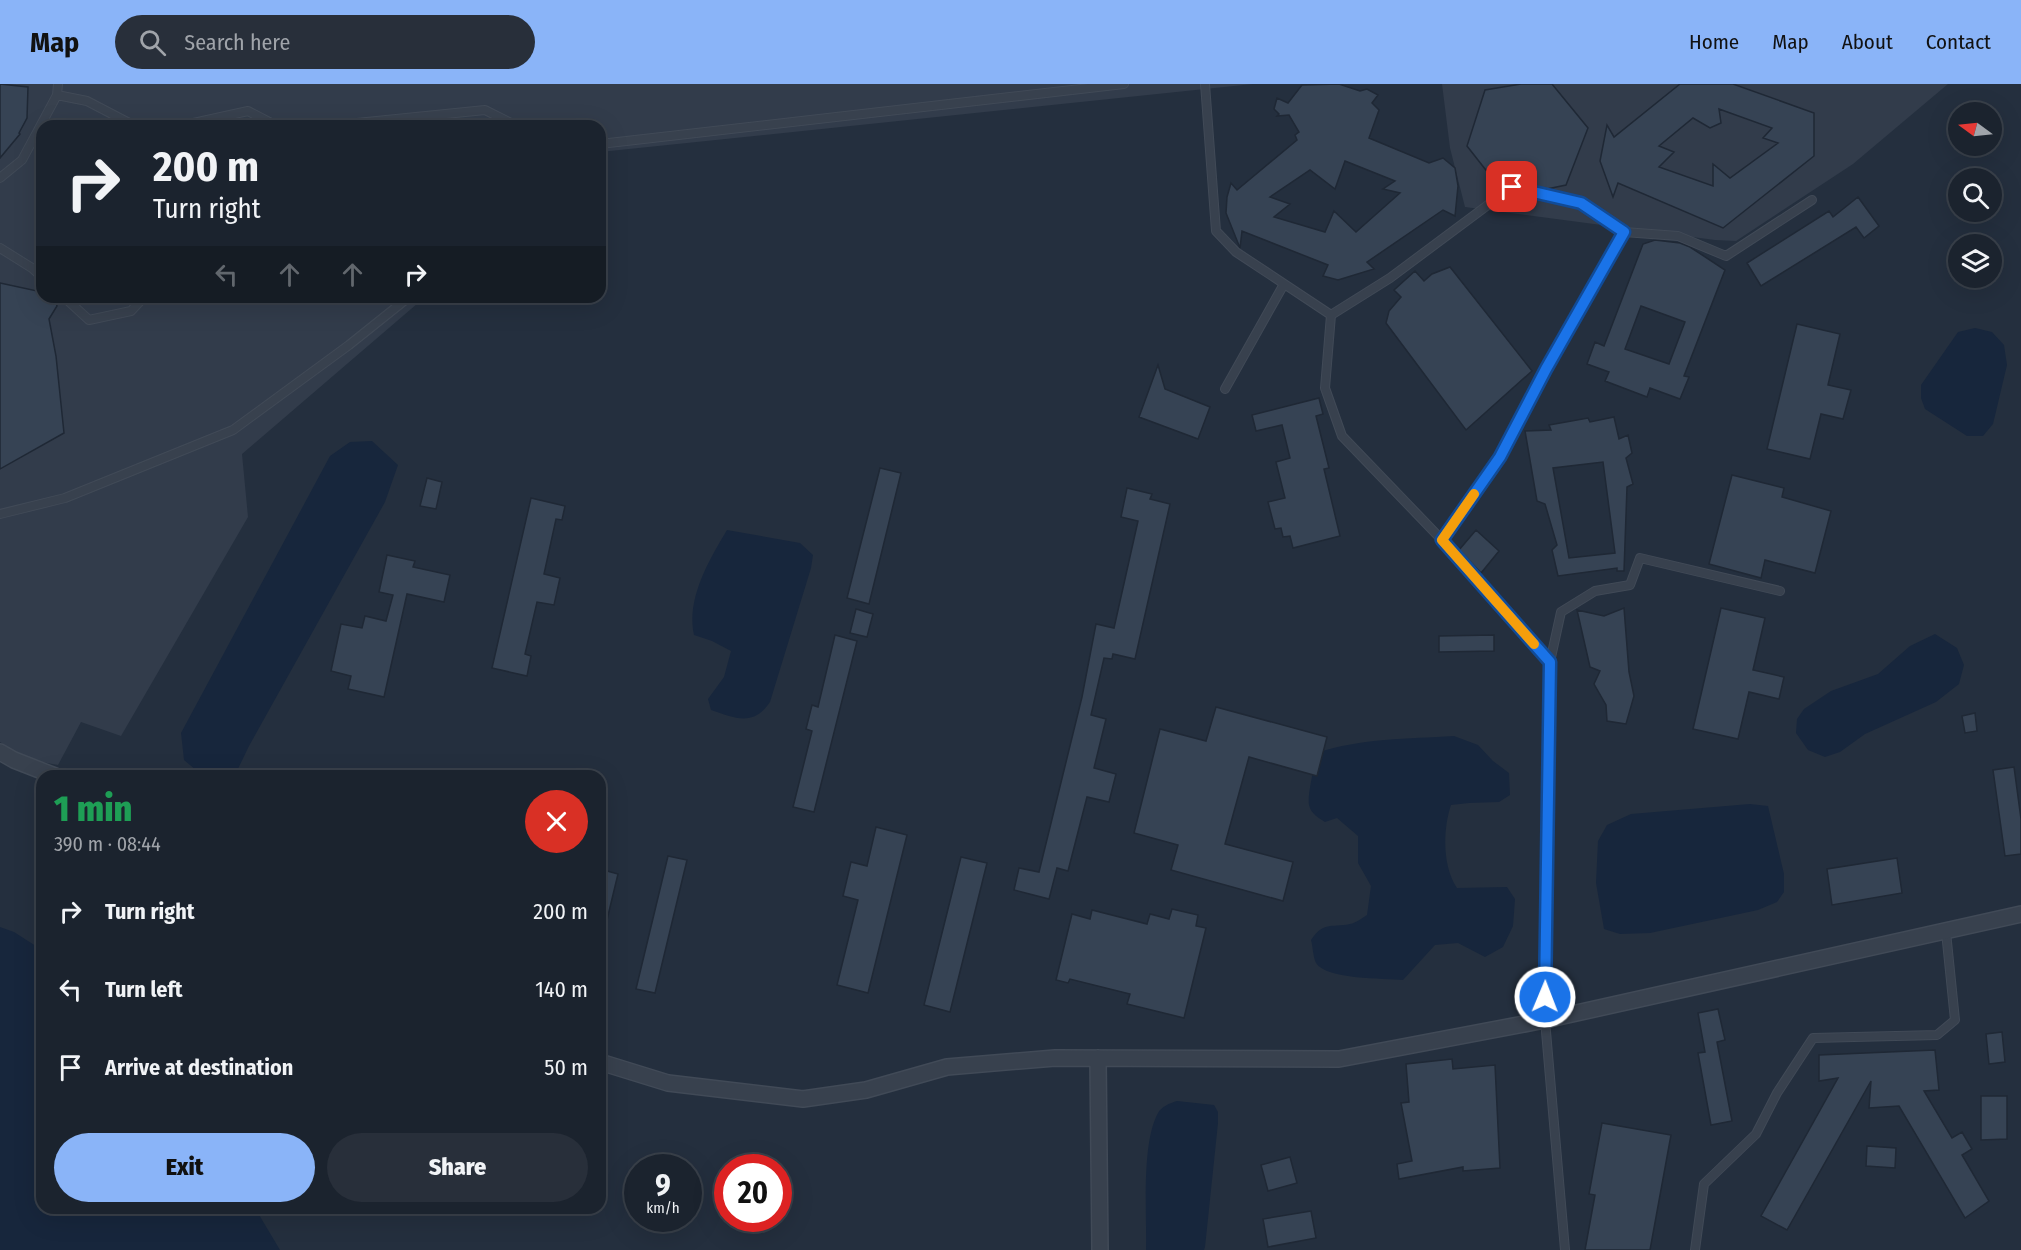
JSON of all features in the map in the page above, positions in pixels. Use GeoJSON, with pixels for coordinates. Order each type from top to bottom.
{"type":"FeatureCollection","features":[{"type":"Feature","properties":{"kind":"street"},"geometry":{"type":"LineString","coordinates":[[0,752],[40,770]]}},
{"type":"Feature","properties":{"kind":"street"},"geometry":{"type":"LineString","coordinates":[[606,1064],[668,1083],[803,1099],[866,1090],[947,1067],[1055,1058],[1339,1059],[1545,1020],[2021,914]]}},
{"type":"Feature","properties":{"kind":"street"},"geometry":{"type":"LineString","coordinates":[[1098,1058],[1100,1250]]}},
{"type":"Feature","properties":{"kind":"lane"},"geometry":{"type":"LineString","coordinates":[[44,120],[57,95],[58,84]]}},
{"type":"Feature","properties":{"kind":"lane"},"geometry":{"type":"LineString","coordinates":[[606,143],[1124,84]]}},
{"type":"Feature","properties":{"kind":"lane"},"geometry":{"type":"LineString","coordinates":[[1205,84],[1216,231],[1236,252],[1331,315]]}},
{"type":"Feature","properties":{"kind":"lane"},"geometry":{"type":"LineString","coordinates":[[57,95],[87,101],[123,120]]}},
{"type":"Feature","properties":{"kind":"lane"},"geometry":{"type":"LineString","coordinates":[[386,120],[485,110],[505,120]]}},
{"type":"Feature","properties":{"kind":"lane"},"geometry":{"type":"LineString","coordinates":[[207,120],[248,111],[265,120]]}},
{"type":"Feature","properties":{"kind":"lane"},"geometry":{"type":"LineString","coordinates":[[0,178],[22,160],[36,134]]}},
{"type":"Feature","properties":{"kind":"lane"},"geometry":{"type":"LineString","coordinates":[[1331,315],[1390,278],[1512,187],[1581,203],[1624,232],[1678,236],[1726,256],[1812,200]]}},
{"type":"Feature","properties":{"kind":"lane"},"geometry":{"type":"LineString","coordinates":[[1442,540],[1500,457],[1546,369],[1624,232]]}},
{"type":"Feature","properties":{"kind":"lane"},"geometry":{"type":"LineString","coordinates":[[0,248],[36,272]]}},
{"type":"Feature","properties":{"kind":"lane"},"geometry":{"type":"LineString","coordinates":[[1225,389],[1284,284]]}},
{"type":"Feature","properties":{"kind":"lane"},"geometry":{"type":"LineString","coordinates":[[71,303],[89,320],[131,311],[138,303]]}},
{"type":"Feature","properties":{"kind":"lane"},"geometry":{"type":"LineString","coordinates":[[0,514],[65,498],[233,430],[401,303]]}},
{"type":"Feature","properties":{"kind":"lane"},"geometry":{"type":"LineString","coordinates":[[1331,315],[1325,388],[1342,436],[1442,540],[1550,662]]}},
{"type":"Feature","properties":{"kind":"lane"},"geometry":{"type":"LineString","coordinates":[[1564,1250],[1545,1020],[1550,662],[1561,612],[1595,591],[1630,585],[1640,558],[1780,591]]}},
{"type":"Feature","properties":{"kind":"lane"},"geometry":{"type":"LineString","coordinates":[[1695,1250],[1704,1184],[1756,1134],[1777,1093],[1814,1038],[1936,1035],[1955,1020],[1946,932]]}},
{"type":"Feature","properties":{"kind":"shaded area"},"geometry":{"type":"Polygon","coordinates":[[[0,84],[1253,84],[606,151],[606,120],[36,120],[36,303],[418,303],[242,454],[248,517],[121,736],[81,722],[58,765],[25,759],[0,742],[0,84]]]}},
{"type":"Feature","properties":{"kind":"shaded area"},"geometry":{"type":"Polygon","coordinates":[[[1442,84],[1948,84],[1853,164],[1736,241],[1465,207],[1450,148],[1442,84]]]}},
{"type":"Feature","properties":{"kind":"shaded area"},"geometry":{"type":"Polygon","coordinates":[[[1975,328],[1992,332],[2004,345],[2007,365],[1993,424],[1983,436],[1967,436],[1925,409],[1921,398],[1921,385],[1958,332],[1975,328]]]}},
{"type":"Feature","properties":{"kind":"shaded area"},"geometry":{"type":"Polygon","coordinates":[[[372,441],[398,465],[385,502],[237,770],[196,770],[184,760],[181,733],[330,456],[350,442],[372,441]]]}},
{"type":"Feature","properties":{"kind":"shaded area"},"geometry":{"type":"Polygon","coordinates":[[[727,530],[800,543],[813,555],[770,702],[764,710],[750,718],[736,718],[711,710],[708,699],[724,677],[731,651],[694,635],[692,621],[696,594],[701,580],[727,530]]]}},
{"type":"Feature","properties":{"kind":"shaded area"},"geometry":{"type":"Polygon","coordinates":[[[1935,634],[1957,648],[1964,665],[1959,684],[1936,702],[1865,734],[1840,752],[1825,757],[1808,750],[1796,733],[1797,719],[1804,709],[1831,691],[1878,674],[1910,646],[1935,634]]]}},
{"type":"Feature","properties":{"kind":"shaded area"},"geometry":{"type":"Polygon","coordinates":[[[1454,736],[1478,745],[1493,761],[1509,773],[1510,795],[1499,802],[1451,805],[1445,836],[1446,858],[1457,888],[1507,887],[1515,899],[1513,926],[1503,947],[1485,957],[1458,943],[1435,945],[1403,980],[1343,975],[1322,969],[1315,961],[1311,940],[1320,930],[1328,926],[1357,922],[1367,915],[1371,886],[1358,863],[1358,836],[1337,818],[1325,822],[1310,808],[1309,794],[1317,753],[1350,744],[1454,736]]]}},
{"type":"Feature","properties":{"kind":"shaded area"},"geometry":{"type":"Polygon","coordinates":[[[1750,804],[1768,806],[1784,874],[1784,892],[1777,902],[1758,910],[1650,933],[1620,934],[1604,929],[1596,883],[1598,841],[1607,825],[1631,814],[1750,804]]]}},
{"type":"Feature","properties":{"kind":"shaded area"},"geometry":{"type":"Polygon","coordinates":[[[0,927],[14,932],[36,946],[36,1214],[259,1214],[280,1250],[0,1250],[0,927]]]}},
{"type":"Feature","properties":{"kind":"shaded area"},"geometry":{"type":"Polygon","coordinates":[[[1177,1101],[1214,1105],[1218,1112],[1205,1247],[1204,1250],[1146,1250],[1146,1180],[1149,1142],[1159,1111],[1177,1101]]]}},
{"type":"Feature","properties":{"kind":"building"},"geometry":{"type":"Polygon","coordinates":[[[0,84],[28,87],[27,118],[20,134],[0,158],[0,84]]]}},
{"type":"Feature","properties":{"kind":"building"},"geometry":{"type":"Polygon","coordinates":[[[1339,84],[1360,91],[1367,89],[1378,95],[1372,103],[1379,110],[1369,138],[1429,163],[1443,158],[1455,168],[1458,186],[1455,216],[1443,210],[1367,262],[1374,269],[1338,280],[1323,276],[1328,265],[1242,231],[1240,248],[1226,213],[1231,183],[1237,190],[1297,140],[1295,135],[1299,132],[1289,115],[1277,116],[1279,114],[1274,109],[1277,98],[1288,103],[1302,85],[1339,84]],[[1345,161],[1335,189],[1310,170],[1270,197],[1290,204],[1274,217],[1325,232],[1334,211],[1356,232],[1400,193],[1383,189],[1395,181],[1345,161]]]}},
{"type":"Feature","properties":{"kind":"building"},"geometry":{"type":"Polygon","coordinates":[[[1521,84],[1552,84],[1588,128],[1566,185],[1547,189],[1511,181],[1500,188],[1467,146],[1485,90],[1521,84]]]}},
{"type":"Feature","properties":{"kind":"building"},"geometry":{"type":"Polygon","coordinates":[[[1680,84],[1733,84],[1814,113],[1814,156],[1723,228],[1618,183],[1613,197],[1600,161],[1607,125],[1614,137],[1680,84]],[[1719,109],[1721,123],[1710,128],[1693,118],[1659,146],[1674,152],[1659,167],[1713,186],[1713,164],[1730,178],[1778,143],[1763,138],[1772,128],[1719,109]]]}},
{"type":"Feature","properties":{"kind":"building"},"geometry":{"type":"Polygon","coordinates":[[[1858,197],[1879,226],[1864,238],[1856,227],[1761,286],[1747,263],[1829,211],[1833,217],[1858,197]]]}},
{"type":"Feature","properties":{"kind":"building"},"geometry":{"type":"Polygon","coordinates":[[[1655,240],[1680,243],[1725,270],[1684,376],[1689,377],[1680,399],[1650,388],[1647,397],[1605,381],[1609,372],[1587,364],[1595,342],[1604,346],[1643,244],[1655,240]],[[1641,306],[1625,349],[1669,364],[1685,322],[1641,306]]]}},
{"type":"Feature","properties":{"kind":"building"},"geometry":{"type":"Polygon","coordinates":[[[1450,267],[1532,371],[1466,430],[1386,323],[1389,311],[1401,297],[1394,290],[1415,271],[1424,281],[1432,274],[1450,267]]]}},
{"type":"Feature","properties":{"kind":"building"},"geometry":{"type":"Polygon","coordinates":[[[0,283],[36,291],[36,303],[56,303],[57,306],[49,319],[56,356],[64,433],[0,469],[0,283]]]}},
{"type":"Feature","properties":{"kind":"building"},"geometry":{"type":"Polygon","coordinates":[[[1797,324],[1840,334],[1828,385],[1851,390],[1843,419],[1821,414],[1810,459],[1767,449],[1797,324]]]}},
{"type":"Feature","properties":{"kind":"building"},"geometry":{"type":"Polygon","coordinates":[[[1158,365],[1165,389],[1210,407],[1198,439],[1139,417],[1158,365]]]}},
{"type":"Feature","properties":{"kind":"building"},"geometry":{"type":"Polygon","coordinates":[[[1319,398],[1323,414],[1316,416],[1329,468],[1324,469],[1340,536],[1293,548],[1290,536],[1283,537],[1281,528],[1275,529],[1268,502],[1285,498],[1276,462],[1290,458],[1282,425],[1256,431],[1252,415],[1319,398]]]}},
{"type":"Feature","properties":{"kind":"building"},"geometry":{"type":"Polygon","coordinates":[[[1614,417],[1619,439],[1628,435],[1632,453],[1626,458],[1633,484],[1627,487],[1624,571],[1617,571],[1617,568],[1558,576],[1552,550],[1557,545],[1545,504],[1537,501],[1525,431],[1551,430],[1549,425],[1588,418],[1590,422],[1614,417]],[[1603,462],[1553,468],[1569,558],[1615,553],[1603,462]]]}},
{"type":"Feature","properties":{"kind":"building"},"geometry":{"type":"Polygon","coordinates":[[[880,468],[901,473],[869,604],[847,598],[880,468]]]}},
{"type":"Feature","properties":{"kind":"building"},"geometry":{"type":"Polygon","coordinates":[[[1732,475],[1784,488],[1782,497],[1831,511],[1815,573],[1765,560],[1761,578],[1709,564],[1732,475]]]}},
{"type":"Feature","properties":{"kind":"building"},"geometry":{"type":"Polygon","coordinates":[[[427,478],[442,482],[436,509],[420,506],[427,478]]]}},
{"type":"Feature","properties":{"kind":"building"},"geometry":{"type":"Polygon","coordinates":[[[1127,488],[1152,494],[1150,499],[1170,504],[1135,659],[1113,654],[1112,659],[1104,658],[1091,715],[1106,719],[1094,768],[1116,774],[1109,802],[1087,797],[1068,871],[1057,868],[1049,899],[1014,890],[1019,868],[1039,872],[1082,697],[1096,624],[1114,628],[1138,521],[1121,517],[1127,488]]]}},
{"type":"Feature","properties":{"kind":"building"},"geometry":{"type":"Polygon","coordinates":[[[531,498],[565,506],[562,520],[556,519],[544,574],[560,578],[554,605],[537,602],[525,654],[531,656],[527,676],[492,668],[531,498]]]}},
{"type":"Feature","properties":{"kind":"building"},"geometry":{"type":"Polygon","coordinates":[[[1476,530],[1499,551],[1481,573],[1459,550],[1476,530]]]}},
{"type":"Feature","properties":{"kind":"building"},"geometry":{"type":"Polygon","coordinates":[[[387,555],[415,561],[413,567],[450,575],[444,602],[407,594],[384,697],[348,689],[351,676],[331,671],[341,624],[362,628],[365,616],[386,621],[393,595],[379,592],[387,555]]]}},
{"type":"Feature","properties":{"kind":"building"},"geometry":{"type":"Polygon","coordinates":[[[1624,608],[1629,672],[1634,696],[1626,724],[1607,721],[1606,705],[1594,684],[1600,671],[1590,667],[1577,610],[1604,616],[1624,608]]]}},
{"type":"Feature","properties":{"kind":"building"},"geometry":{"type":"Polygon","coordinates":[[[1721,608],[1765,618],[1753,670],[1784,677],[1779,699],[1749,692],[1738,739],[1693,729],[1721,608]]]}},
{"type":"Feature","properties":{"kind":"building"},"geometry":{"type":"Polygon","coordinates":[[[856,609],[873,614],[867,637],[850,633],[856,609]]]}},
{"type":"Feature","properties":{"kind":"building"},"geometry":{"type":"Polygon","coordinates":[[[835,635],[857,641],[814,812],[793,807],[812,731],[806,729],[812,705],[818,707],[835,635]]]}},
{"type":"Feature","properties":{"kind":"building"},"geometry":{"type":"Polygon","coordinates":[[[1494,635],[1494,651],[1439,652],[1439,636],[1494,635]]]}},
{"type":"Feature","properties":{"kind":"building"},"geometry":{"type":"Polygon","coordinates":[[[1216,707],[1327,737],[1317,776],[1249,757],[1225,844],[1293,862],[1283,901],[1171,870],[1178,845],[1134,833],[1160,729],[1206,741],[1216,707]]]}},
{"type":"Feature","properties":{"kind":"building"},"geometry":{"type":"Polygon","coordinates":[[[1975,713],[1977,731],[1965,733],[1962,716],[1975,713]]]}},
{"type":"Feature","properties":{"kind":"building"},"geometry":{"type":"Polygon","coordinates":[[[2014,767],[2021,819],[2021,854],[2005,856],[1993,770],[2014,767]]]}},
{"type":"Feature","properties":{"kind":"building"},"geometry":{"type":"Polygon","coordinates":[[[876,827],[907,835],[868,993],[837,985],[858,900],[843,896],[851,862],[867,866],[876,827]]]}},
{"type":"Feature","properties":{"kind":"building"},"geometry":{"type":"Polygon","coordinates":[[[668,856],[687,860],[655,993],[636,989],[668,856]]]}},
{"type":"Feature","properties":{"kind":"building"},"geometry":{"type":"Polygon","coordinates":[[[961,857],[987,863],[950,1012],[924,1005],[961,857]]]}},
{"type":"Feature","properties":{"kind":"building"},"geometry":{"type":"Polygon","coordinates":[[[1897,858],[1902,893],[1832,905],[1827,869],[1897,858]]]}},
{"type":"Feature","properties":{"kind":"building"},"geometry":{"type":"Polygon","coordinates":[[[606,871],[618,874],[606,924],[606,871]]]}},
{"type":"Feature","properties":{"kind":"building"},"geometry":{"type":"Polygon","coordinates":[[[1172,909],[1198,915],[1196,926],[1206,928],[1184,1018],[1127,1004],[1130,994],[1070,979],[1068,983],[1056,980],[1072,914],[1090,919],[1092,910],[1147,924],[1150,914],[1169,919],[1172,909]]]}},
{"type":"Feature","properties":{"kind":"building"},"geometry":{"type":"Polygon","coordinates":[[[1718,1009],[1725,1040],[1717,1042],[1732,1121],[1711,1125],[1698,1053],[1705,1052],[1698,1013],[1718,1009]]]}},
{"type":"Feature","properties":{"kind":"building"},"geometry":{"type":"Polygon","coordinates":[[[2002,1032],[2005,1062],[1989,1064],[1986,1034],[2002,1032]]]}},
{"type":"Feature","properties":{"kind":"building"},"geometry":{"type":"Polygon","coordinates":[[[1935,1050],[1939,1090],[1924,1091],[1952,1138],[1962,1132],[1972,1149],[1962,1155],[1989,1201],[1965,1218],[1899,1106],[1869,1108],[1871,1081],[1787,1230],[1761,1216],[1838,1078],[1819,1081],[1819,1055],[1935,1050]]]}},
{"type":"Feature","properties":{"kind":"building"},"geometry":{"type":"Polygon","coordinates":[[[1452,1059],[1453,1069],[1495,1065],[1500,1168],[1463,1171],[1463,1167],[1399,1179],[1397,1164],[1412,1161],[1401,1103],[1409,1102],[1406,1064],[1452,1059]]]}},
{"type":"Feature","properties":{"kind":"building"},"geometry":{"type":"Polygon","coordinates":[[[1981,1096],[2007,1096],[2007,1139],[1981,1140],[1981,1096]]]}},
{"type":"Feature","properties":{"kind":"building"},"geometry":{"type":"Polygon","coordinates":[[[1602,1123],[1671,1135],[1650,1250],[1585,1250],[1595,1195],[1589,1194],[1602,1123]]]}},
{"type":"Feature","properties":{"kind":"building"},"geometry":{"type":"Polygon","coordinates":[[[1867,1146],[1896,1148],[1895,1168],[1866,1166],[1867,1146]]]}},
{"type":"Feature","properties":{"kind":"building"},"geometry":{"type":"Polygon","coordinates":[[[1290,1157],[1297,1183],[1268,1191],[1261,1165],[1290,1157]]]}},
{"type":"Feature","properties":{"kind":"building"},"geometry":{"type":"Polygon","coordinates":[[[1311,1211],[1316,1238],[1268,1247],[1263,1219],[1311,1211]]]}},
{"type":"Feature","properties":{"kind":"slow traffic"},"geometry":{"type":"LineString","coordinates":[[1474,494],[1442,540],[1534,644]]}},
{"type":"Feature","properties":{"kind":"route"},"geometry":{"type":"LineString","coordinates":[[1512,187],[1581,203],[1624,232],[1546,369],[1500,457],[1442,540],[1550,662],[1545,997]]}}]}
